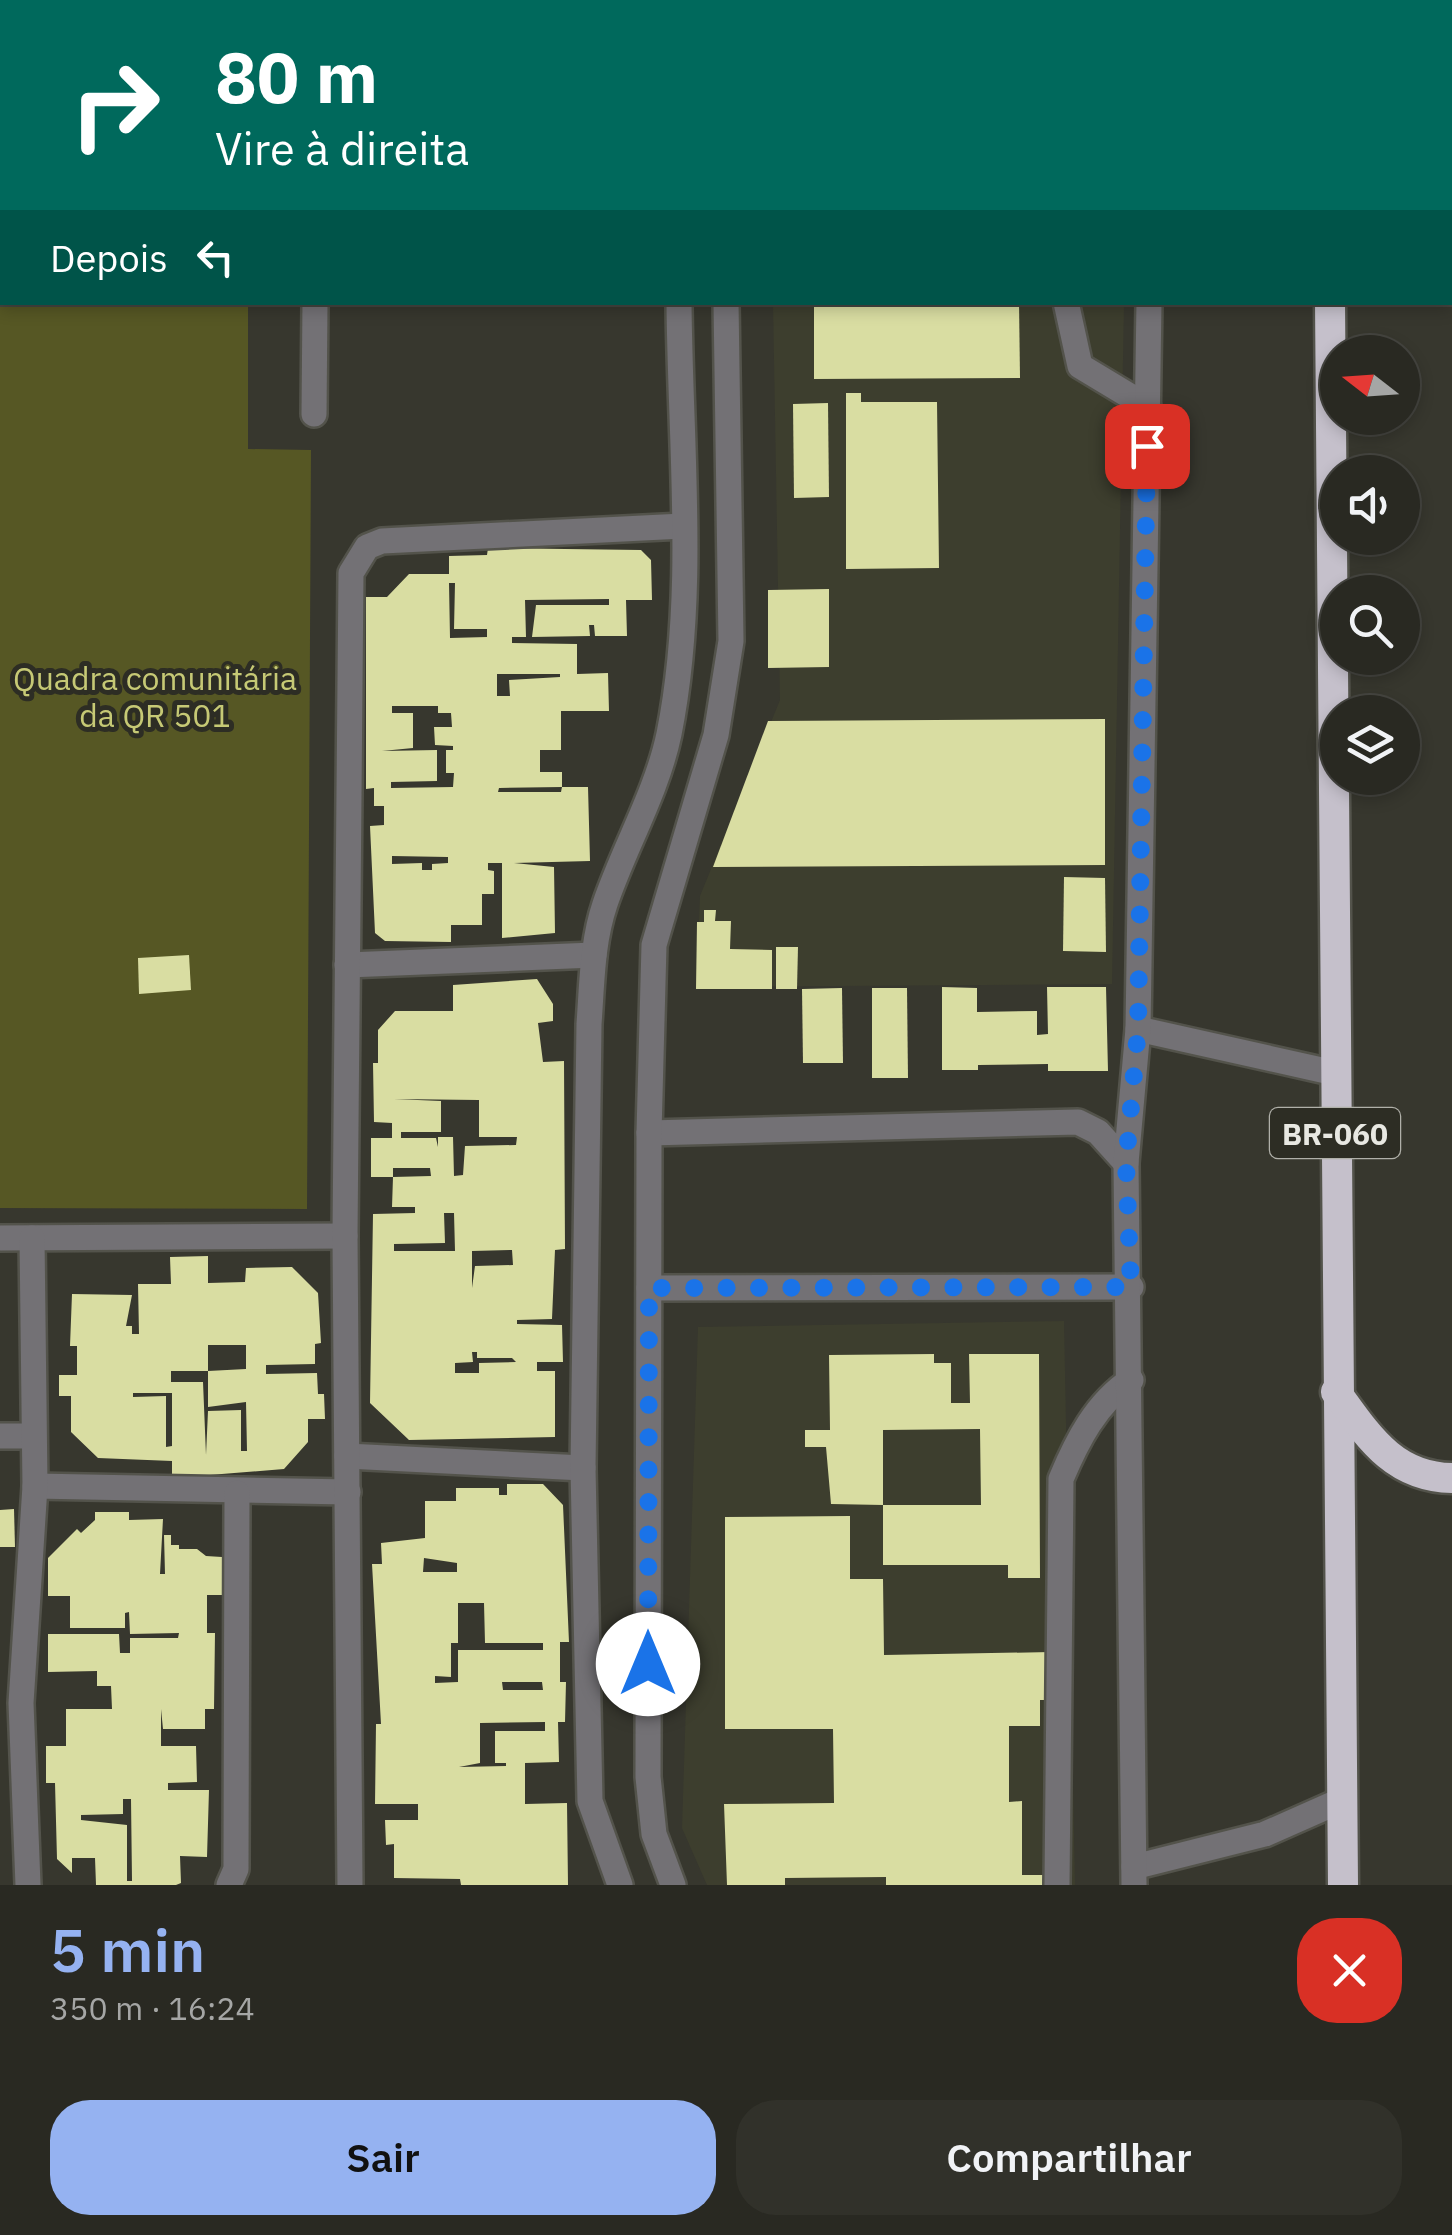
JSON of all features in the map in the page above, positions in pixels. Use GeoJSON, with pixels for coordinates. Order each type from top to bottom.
{"type":"FeatureCollection","features":[{"type":"Feature","properties":{"kind":"highway","name":"BR-060"},"geometry":{"type":"LineString","coordinates":[[1330,305],[1342,1885]]}},
{"type":"Feature","properties":{"kind":"highway"},"geometry":{"type":"LineString","coordinates":[[1336,1392],[1393,1463],[1414,1474],[1452,1478]]}},
{"type":"Feature","properties":{"kind":"street"},"geometry":{"type":"LineString","coordinates":[[314,414],[315,305]]}},
{"type":"Feature","properties":{"kind":"street"},"geometry":{"type":"LineString","coordinates":[[620,1885],[590,1801],[584,1468],[589,1024],[594,954],[604,908],[668,740],[679,677],[683,526],[679,305]]}},
{"type":"Feature","properties":{"kind":"street"},"geometry":{"type":"LineString","coordinates":[[673,1885],[648,1804],[649,1133],[656,932],[716,735],[732,641],[726,305]]}},
{"type":"Feature","properties":{"kind":"street"},"geometry":{"type":"LineString","coordinates":[[1067,305],[1080,366],[1148,406]]}},
{"type":"Feature","properties":{"kind":"street"},"geometry":{"type":"LineString","coordinates":[[1149,305],[1138,1029],[1126,1163],[1131,1287],[1134,1876],[1265,1834],[1342,1800]]}},
{"type":"Feature","properties":{"kind":"street"},"geometry":{"type":"LineString","coordinates":[[679,380],[726,377]]}},
{"type":"Feature","properties":{"kind":"street"},"geometry":{"type":"LineString","coordinates":[[350,1885],[345,1236],[351,573],[358,557],[382,540],[683,526]]}},
{"type":"Feature","properties":{"kind":"street"},"geometry":{"type":"LineString","coordinates":[[348,966],[594,954]]}},
{"type":"Feature","properties":{"kind":"street"},"geometry":{"type":"LineString","coordinates":[[1138,1029],[1334,1074]]}},
{"type":"Feature","properties":{"kind":"street"},"geometry":{"type":"LineString","coordinates":[[649,1133],[1078,1122],[1098,1132],[1126,1163]]}},
{"type":"Feature","properties":{"kind":"street"},"geometry":{"type":"LineString","coordinates":[[0,1238],[345,1236]]}},
{"type":"Feature","properties":{"kind":"street"},"geometry":{"type":"LineString","coordinates":[[28,1885],[11,1703],[36,1486],[32,1238]]}},
{"type":"Feature","properties":{"kind":"street"},"geometry":{"type":"LineString","coordinates":[[649,1288],[1131,1287]]}},
{"type":"Feature","properties":{"kind":"street"},"geometry":{"type":"LineString","coordinates":[[1057,1885],[1060,1479],[1076,1445],[1110,1394],[1132,1380]]}},
{"type":"Feature","properties":{"kind":"street"},"geometry":{"type":"LineString","coordinates":[[0,1436],[33,1436]]}},
{"type":"Feature","properties":{"kind":"street"},"geometry":{"type":"LineString","coordinates":[[348,1456],[584,1468]]}},
{"type":"Feature","properties":{"kind":"street"},"geometry":{"type":"LineString","coordinates":[[36,1486],[237,1493],[348,1492]]}},
{"type":"Feature","properties":{"kind":"street"},"geometry":{"type":"LineString","coordinates":[[229,1885],[236,1870],[237,1493]]}},
{"type":"Feature","properties":{"kind":"shaded area"},"geometry":{"type":"Polygon","coordinates":[[[773,305],[1124,305],[1112,984],[696,987],[700,896],[780,700],[773,305]]]}},
{"type":"Feature","properties":{"kind":"shaded area"},"geometry":{"type":"Polygon","coordinates":[[[1064,1321],[1075,1885],[707,1885],[682,1828],[698,1327],[1064,1321]]]}},
{"type":"Feature","properties":{"kind":"green space","name":"Quadra comunitária da QR 501"},"geometry":{"type":"Polygon","coordinates":[[[0,305],[248,305],[248,449],[311,450],[307,1209],[0,1208],[0,305]]]}},
{"type":"Feature","properties":{"kind":"building"},"geometry":{"type":"Polygon","coordinates":[[[814,305],[1019,305],[1020,378],[814,379],[814,305]]]}},
{"type":"Feature","properties":{"kind":"building"},"geometry":{"type":"Polygon","coordinates":[[[846,393],[861,393],[861,402],[937,402],[939,568],[846,569],[846,393]]]}},
{"type":"Feature","properties":{"kind":"building"},"geometry":{"type":"Polygon","coordinates":[[[828,403],[829,497],[794,498],[793,404],[828,403]]]}},
{"type":"Feature","properties":{"kind":"building"},"geometry":{"type":"Polygon","coordinates":[[[488,548],[641,550],[651,560],[652,600],[626,600],[627,636],[595,636],[594,625],[589,625],[590,636],[532,637],[536,605],[609,605],[609,599],[525,600],[526,637],[512,637],[512,643],[577,644],[577,674],[608,673],[609,711],[561,711],[561,750],[540,750],[540,772],[562,772],[562,787],[588,787],[590,861],[514,863],[554,867],[555,933],[502,938],[502,863],[488,863],[488,870],[494,871],[494,894],[482,894],[482,925],[451,925],[451,942],[385,941],[375,933],[370,826],[384,825],[384,806],[374,806],[374,788],[366,789],[366,597],[387,597],[409,574],[449,574],[449,556],[487,555],[488,548]],[[449,583],[450,638],[487,637],[487,629],[454,629],[455,583],[449,583]],[[497,674],[497,696],[510,696],[509,680],[560,674],[497,674]],[[392,706],[392,713],[413,713],[413,748],[382,751],[437,750],[437,781],[391,782],[391,788],[453,787],[454,773],[446,773],[446,750],[453,750],[453,746],[435,745],[434,727],[452,727],[451,713],[438,713],[438,706],[392,706]],[[562,787],[499,788],[498,792],[561,792],[562,787]],[[392,856],[392,864],[422,863],[422,870],[432,870],[432,864],[448,863],[448,857],[392,856]]]}},
{"type":"Feature","properties":{"kind":"building"},"geometry":{"type":"Polygon","coordinates":[[[829,589],[829,667],[768,668],[768,590],[829,589]]]}},
{"type":"Feature","properties":{"kind":"building"},"geometry":{"type":"Polygon","coordinates":[[[1105,719],[1105,865],[713,867],[768,721],[1105,719]]]}},
{"type":"Feature","properties":{"kind":"building"},"geometry":{"type":"Polygon","coordinates":[[[1064,877],[1105,878],[1106,952],[1063,951],[1064,877]]]}},
{"type":"Feature","properties":{"kind":"building"},"geometry":{"type":"Polygon","coordinates":[[[704,910],[716,910],[715,921],[731,921],[730,949],[772,950],[772,989],[696,989],[697,922],[704,922],[704,910]]]}},
{"type":"Feature","properties":{"kind":"building"},"geometry":{"type":"Polygon","coordinates":[[[776,947],[798,947],[797,989],[776,989],[776,947]]]}},
{"type":"Feature","properties":{"kind":"building"},"geometry":{"type":"Polygon","coordinates":[[[189,955],[191,990],[139,994],[138,958],[189,955]]]}},
{"type":"Feature","properties":{"kind":"building"},"geometry":{"type":"Polygon","coordinates":[[[537,979],[553,1004],[553,1021],[538,1023],[543,1062],[564,1061],[565,1249],[555,1250],[552,1319],[517,1320],[517,1324],[562,1325],[563,1362],[537,1362],[537,1371],[555,1371],[555,1437],[409,1440],[370,1403],[373,1214],[415,1213],[415,1207],[392,1207],[393,1177],[371,1177],[371,1138],[392,1138],[392,1123],[374,1122],[373,1063],[378,1063],[378,1030],[395,1011],[453,1011],[453,985],[537,979]],[[394,1099],[441,1101],[441,1132],[401,1132],[401,1138],[436,1138],[438,1147],[438,1137],[453,1137],[454,1176],[463,1175],[465,1146],[516,1145],[517,1137],[479,1137],[479,1100],[394,1099]],[[393,1168],[393,1177],[431,1176],[430,1168],[393,1168]],[[444,1213],[445,1243],[394,1244],[394,1251],[455,1251],[454,1213],[444,1213]],[[512,1250],[472,1251],[472,1288],[475,1266],[513,1265],[512,1250]],[[472,1352],[473,1362],[455,1363],[455,1373],[479,1373],[479,1363],[516,1362],[512,1358],[477,1358],[477,1352],[472,1352]]]}},
{"type":"Feature","properties":{"kind":"building"},"geometry":{"type":"Polygon","coordinates":[[[942,987],[977,988],[977,1012],[1037,1011],[1037,1035],[1048,1034],[1047,987],[1106,987],[1108,1071],[1048,1071],[1048,1064],[942,1070],[942,987]]]}},
{"type":"Feature","properties":{"kind":"building"},"geometry":{"type":"Polygon","coordinates":[[[842,988],[843,1063],[803,1063],[802,989],[842,988]]]}},
{"type":"Feature","properties":{"kind":"building"},"geometry":{"type":"Polygon","coordinates":[[[872,988],[907,988],[908,1078],[872,1078],[872,988]]]}},
{"type":"Feature","properties":{"kind":"building"},"geometry":{"type":"Polygon","coordinates":[[[208,1256],[208,1283],[245,1282],[246,1268],[292,1267],[318,1293],[321,1343],[315,1344],[315,1364],[266,1365],[266,1374],[317,1373],[318,1394],[324,1394],[325,1419],[308,1419],[308,1442],[284,1469],[172,1478],[172,1461],[98,1458],[71,1432],[71,1396],[59,1396],[59,1375],[77,1375],[77,1346],[70,1346],[72,1294],[132,1295],[126,1326],[132,1326],[132,1334],[139,1334],[138,1284],[171,1284],[170,1257],[208,1256]],[[208,1345],[208,1371],[246,1369],[246,1345],[208,1345]],[[171,1371],[171,1382],[203,1382],[206,1455],[208,1411],[241,1410],[241,1451],[247,1451],[246,1402],[208,1407],[208,1371],[171,1371]],[[133,1393],[133,1397],[166,1396],[166,1447],[172,1446],[172,1393],[133,1393]]]}},
{"type":"Feature","properties":{"kind":"building"},"geometry":{"type":"Polygon","coordinates":[[[934,1354],[934,1363],[951,1363],[951,1403],[970,1403],[969,1354],[1039,1354],[1040,1578],[1008,1578],[1008,1565],[883,1565],[883,1505],[831,1504],[826,1447],[805,1447],[805,1430],[830,1430],[829,1355],[934,1354]],[[980,1429],[883,1430],[883,1505],[981,1505],[980,1429]]]}},
{"type":"Feature","properties":{"kind":"building"},"geometry":{"type":"Polygon","coordinates":[[[507,1484],[543,1484],[563,1505],[569,1642],[560,1642],[560,1682],[566,1682],[565,1722],[558,1722],[559,1762],[525,1763],[525,1804],[567,1803],[568,1885],[461,1885],[460,1879],[394,1878],[394,1844],[386,1845],[385,1820],[418,1820],[418,1804],[375,1804],[376,1724],[381,1724],[372,1564],[382,1564],[381,1543],[425,1538],[425,1501],[456,1501],[456,1488],[499,1488],[499,1495],[507,1495],[507,1484]],[[424,1558],[423,1572],[457,1572],[457,1563],[424,1558]],[[458,1603],[458,1643],[451,1643],[451,1677],[435,1676],[435,1683],[458,1682],[458,1650],[543,1650],[543,1643],[485,1643],[484,1603],[458,1603]],[[502,1682],[503,1690],[543,1690],[542,1682],[502,1682]],[[545,1722],[480,1723],[480,1763],[459,1767],[506,1766],[495,1763],[495,1731],[545,1731],[545,1722]]]}},
{"type":"Feature","properties":{"kind":"building"},"geometry":{"type":"Polygon","coordinates":[[[14,1509],[15,1547],[0,1547],[0,1510],[14,1509]]]}},
{"type":"Feature","properties":{"kind":"building"},"geometry":{"type":"Polygon","coordinates":[[[95,1512],[129,1512],[129,1520],[163,1519],[160,1574],[165,1574],[164,1535],[171,1535],[171,1545],[179,1545],[179,1549],[197,1549],[206,1556],[222,1557],[223,1595],[207,1595],[207,1633],[215,1633],[214,1709],[205,1709],[205,1729],[163,1729],[161,1709],[161,1746],[196,1746],[197,1782],[168,1783],[168,1790],[209,1790],[207,1857],[180,1856],[181,1883],[176,1885],[96,1885],[95,1858],[72,1858],[72,1873],[57,1859],[55,1783],[46,1783],[46,1746],[66,1746],[66,1709],[112,1709],[111,1686],[97,1686],[97,1671],[48,1672],[48,1634],[119,1634],[120,1653],[130,1653],[130,1638],[178,1638],[179,1633],[130,1634],[129,1612],[125,1613],[125,1628],[70,1628],[70,1596],[48,1596],[48,1558],[77,1529],[81,1533],[95,1520],[95,1512]],[[123,1799],[123,1814],[81,1815],[81,1820],[127,1825],[127,1881],[132,1881],[131,1799],[123,1799]]]}},
{"type":"Feature","properties":{"kind":"building"},"geometry":{"type":"Polygon","coordinates":[[[850,1516],[850,1579],[883,1579],[884,1655],[1051,1652],[1051,1700],[1040,1700],[1040,1726],[1009,1726],[1009,1802],[1022,1801],[1022,1875],[1044,1875],[1044,1885],[886,1885],[886,1877],[785,1878],[785,1885],[727,1885],[724,1804],[834,1803],[833,1729],[725,1729],[725,1517],[850,1516]]]}},
{"type":"Feature","properties":{"kind":"route"},"geometry":{"type":"LineString","coordinates":[[648,1664],[649,1288],[1131,1287],[1126,1163],[1138,1029],[1147,446]]}}]}
